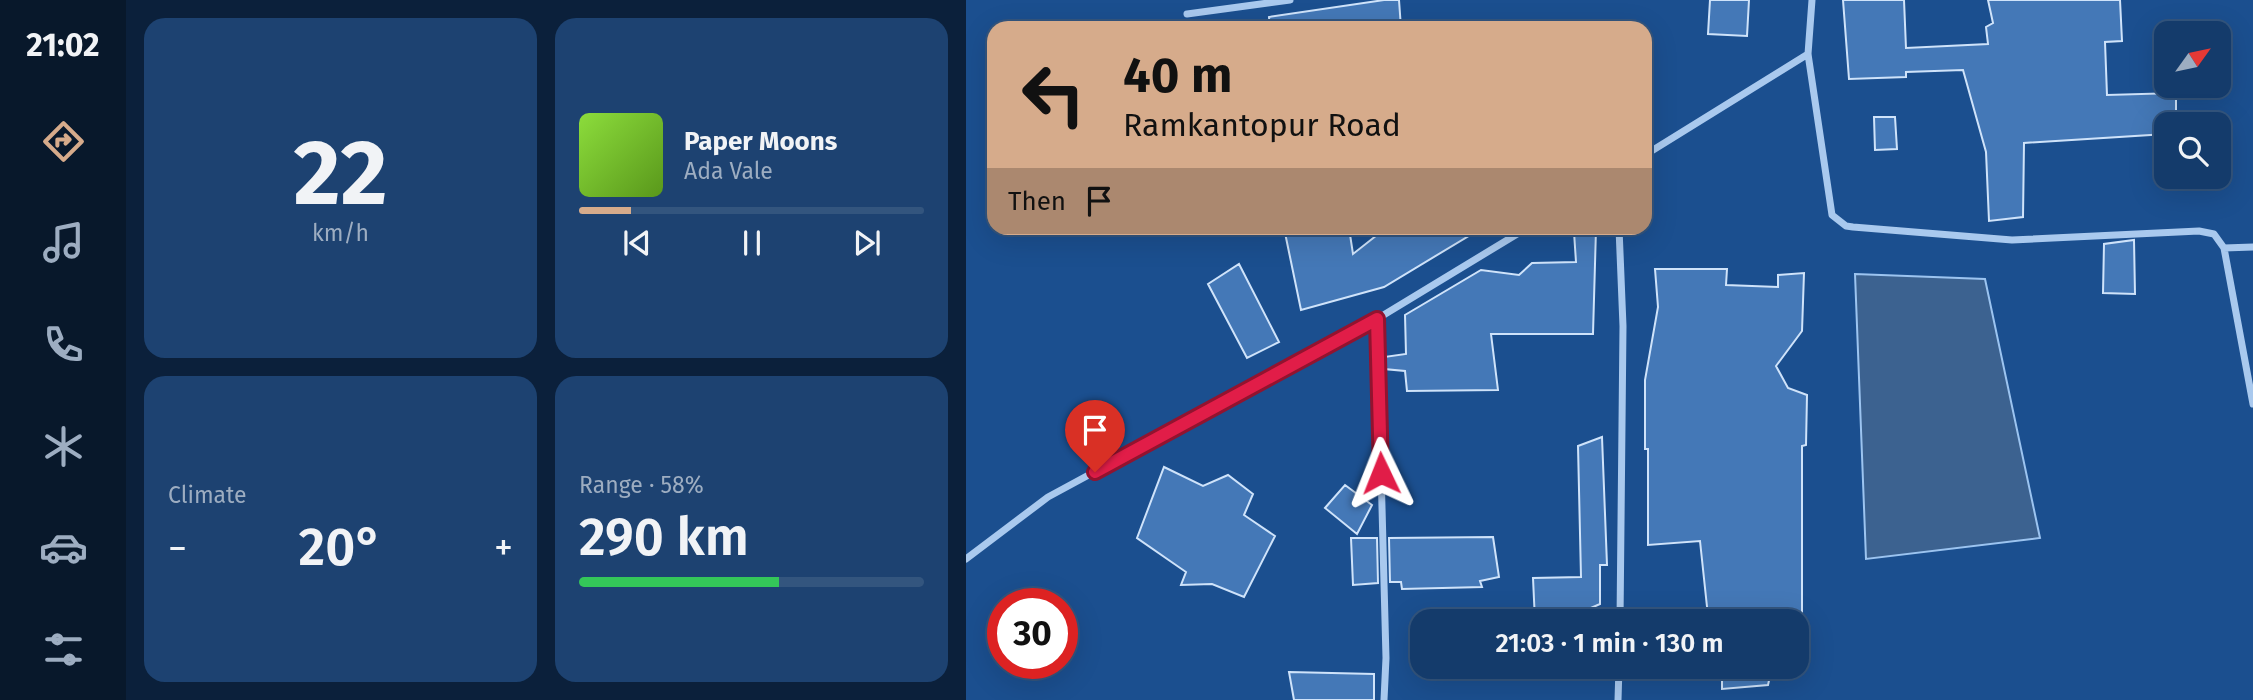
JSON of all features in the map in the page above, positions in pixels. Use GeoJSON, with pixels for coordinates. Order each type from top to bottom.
{"type":"FeatureCollection","features":[{"type":"Feature","properties":{"kind":"street"},"geometry":{"type":"LineString","coordinates":[[1187,14],[1290,0]]}},
{"type":"Feature","properties":{"kind":"street"},"geometry":{"type":"LineString","coordinates":[[1812,0],[1808,54],[1832,215],[1846,226],[2012,240],[2199,231],[2214,234],[2224,248],[2253,404]]}},
{"type":"Feature","properties":{"kind":"street"},"geometry":{"type":"LineString","coordinates":[[1652,151],[1808,54]]}},
{"type":"Feature","properties":{"kind":"street"},"geometry":{"type":"LineString","coordinates":[[966,559],[1048,497],[1377,319],[1515,235]]}},
{"type":"Feature","properties":{"kind":"street"},"geometry":{"type":"LineString","coordinates":[[1619,235],[1623,326],[1620,609]]}},
{"type":"Feature","properties":{"kind":"street"},"geometry":{"type":"LineString","coordinates":[[2224,248],[2253,247]]}},
{"type":"Feature","properties":{"kind":"street"},"geometry":{"type":"LineString","coordinates":[[1377,319],[1384,700]]}},
{"type":"Feature","properties":{"kind":"street"},"geometry":{"type":"LineString","coordinates":[[1618,700],[1619,679]]}},
{"type":"Feature","properties":{"kind":"water"},"geometry":{"type":"Polygon","coordinates":[[[1855,274],[1985,279],[2040,538],[1866,559],[1855,274]]]}},
{"type":"Feature","properties":{"kind":"building"},"geometry":{"type":"Polygon","coordinates":[[[1399,0],[1400,21],[1269,21],[1269,17],[1399,0]]]}},
{"type":"Feature","properties":{"kind":"building"},"geometry":{"type":"Polygon","coordinates":[[[1710,0],[1749,0],[1747,36],[1708,34],[1710,0]]]}},
{"type":"Feature","properties":{"kind":"building"},"geometry":{"type":"Polygon","coordinates":[[[1843,0],[1904,0],[1906,48],[1988,44],[1986,27],[1993,23],[1988,0],[2120,0],[2122,41],[2105,42],[2107,95],[2154,94],[2154,98],[2176,98],[2176,112],[2154,112],[2154,135],[2024,143],[2023,217],[1989,221],[1986,152],[1963,70],[1906,72],[1906,77],[1849,79],[1843,0]]]}},
{"type":"Feature","properties":{"kind":"building"},"geometry":{"type":"Polygon","coordinates":[[[1874,117],[1895,117],[1897,149],[1875,150],[1874,117]]]}},
{"type":"Feature","properties":{"kind":"building"},"geometry":{"type":"Polygon","coordinates":[[[1285,235],[1350,235],[1353,254],[1377,235],[1470,235],[1384,287],[1301,310],[1285,235]]]}},
{"type":"Feature","properties":{"kind":"building"},"geometry":{"type":"Polygon","coordinates":[[[1574,235],[1596,235],[1593,334],[1491,334],[1498,390],[1407,391],[1405,371],[1384,369],[1384,357],[1406,354],[1405,315],[1481,270],[1519,275],[1532,263],[1576,262],[1574,235]]]}},
{"type":"Feature","properties":{"kind":"building"},"geometry":{"type":"Polygon","coordinates":[[[2134,240],[2135,294],[2103,293],[2104,244],[2134,240]]]}},
{"type":"Feature","properties":{"kind":"building"},"geometry":{"type":"Polygon","coordinates":[[[1239,264],[1279,342],[1247,358],[1208,284],[1239,264]]]}},
{"type":"Feature","properties":{"kind":"building"},"geometry":{"type":"Polygon","coordinates":[[[1655,269],[1727,269],[1726,285],[1778,287],[1778,275],[1804,273],[1802,331],[1776,366],[1788,388],[1807,395],[1806,445],[1802,446],[1802,609],[1707,609],[1700,541],[1648,545],[1645,380],[1658,307],[1655,269]]]}},
{"type":"Feature","properties":{"kind":"building"},"geometry":{"type":"Polygon","coordinates":[[[1602,437],[1607,565],[1600,565],[1600,604],[1589,609],[1534,609],[1533,578],[1581,577],[1578,446],[1602,437]]]}},
{"type":"Feature","properties":{"kind":"building"},"geometry":{"type":"Polygon","coordinates":[[[1164,467],[1203,486],[1228,475],[1253,494],[1244,515],[1275,536],[1244,597],[1212,584],[1181,585],[1186,572],[1137,538],[1164,467]]]}},
{"type":"Feature","properties":{"kind":"building"},"geometry":{"type":"Polygon","coordinates":[[[1345,485],[1372,505],[1357,534],[1325,508],[1345,485]]]}},
{"type":"Feature","properties":{"kind":"building"},"geometry":{"type":"Polygon","coordinates":[[[1493,537],[1499,577],[1480,581],[1482,587],[1402,589],[1401,582],[1390,582],[1389,538],[1493,537]]]}},
{"type":"Feature","properties":{"kind":"building"},"geometry":{"type":"Polygon","coordinates":[[[1351,538],[1377,538],[1378,583],[1353,585],[1351,538]]]}},
{"type":"Feature","properties":{"kind":"building"},"geometry":{"type":"Polygon","coordinates":[[[1289,672],[1374,674],[1374,700],[1294,700],[1289,672]]]}},
{"type":"Feature","properties":{"kind":"building"},"geometry":{"type":"Polygon","coordinates":[[[1722,679],[1769,679],[1768,685],[1722,689],[1722,679]]]}},
{"type":"Feature","properties":{"kind":"route"},"geometry":{"type":"LineString","coordinates":[[1095,472],[1377,319],[1381,473]]}}]}
